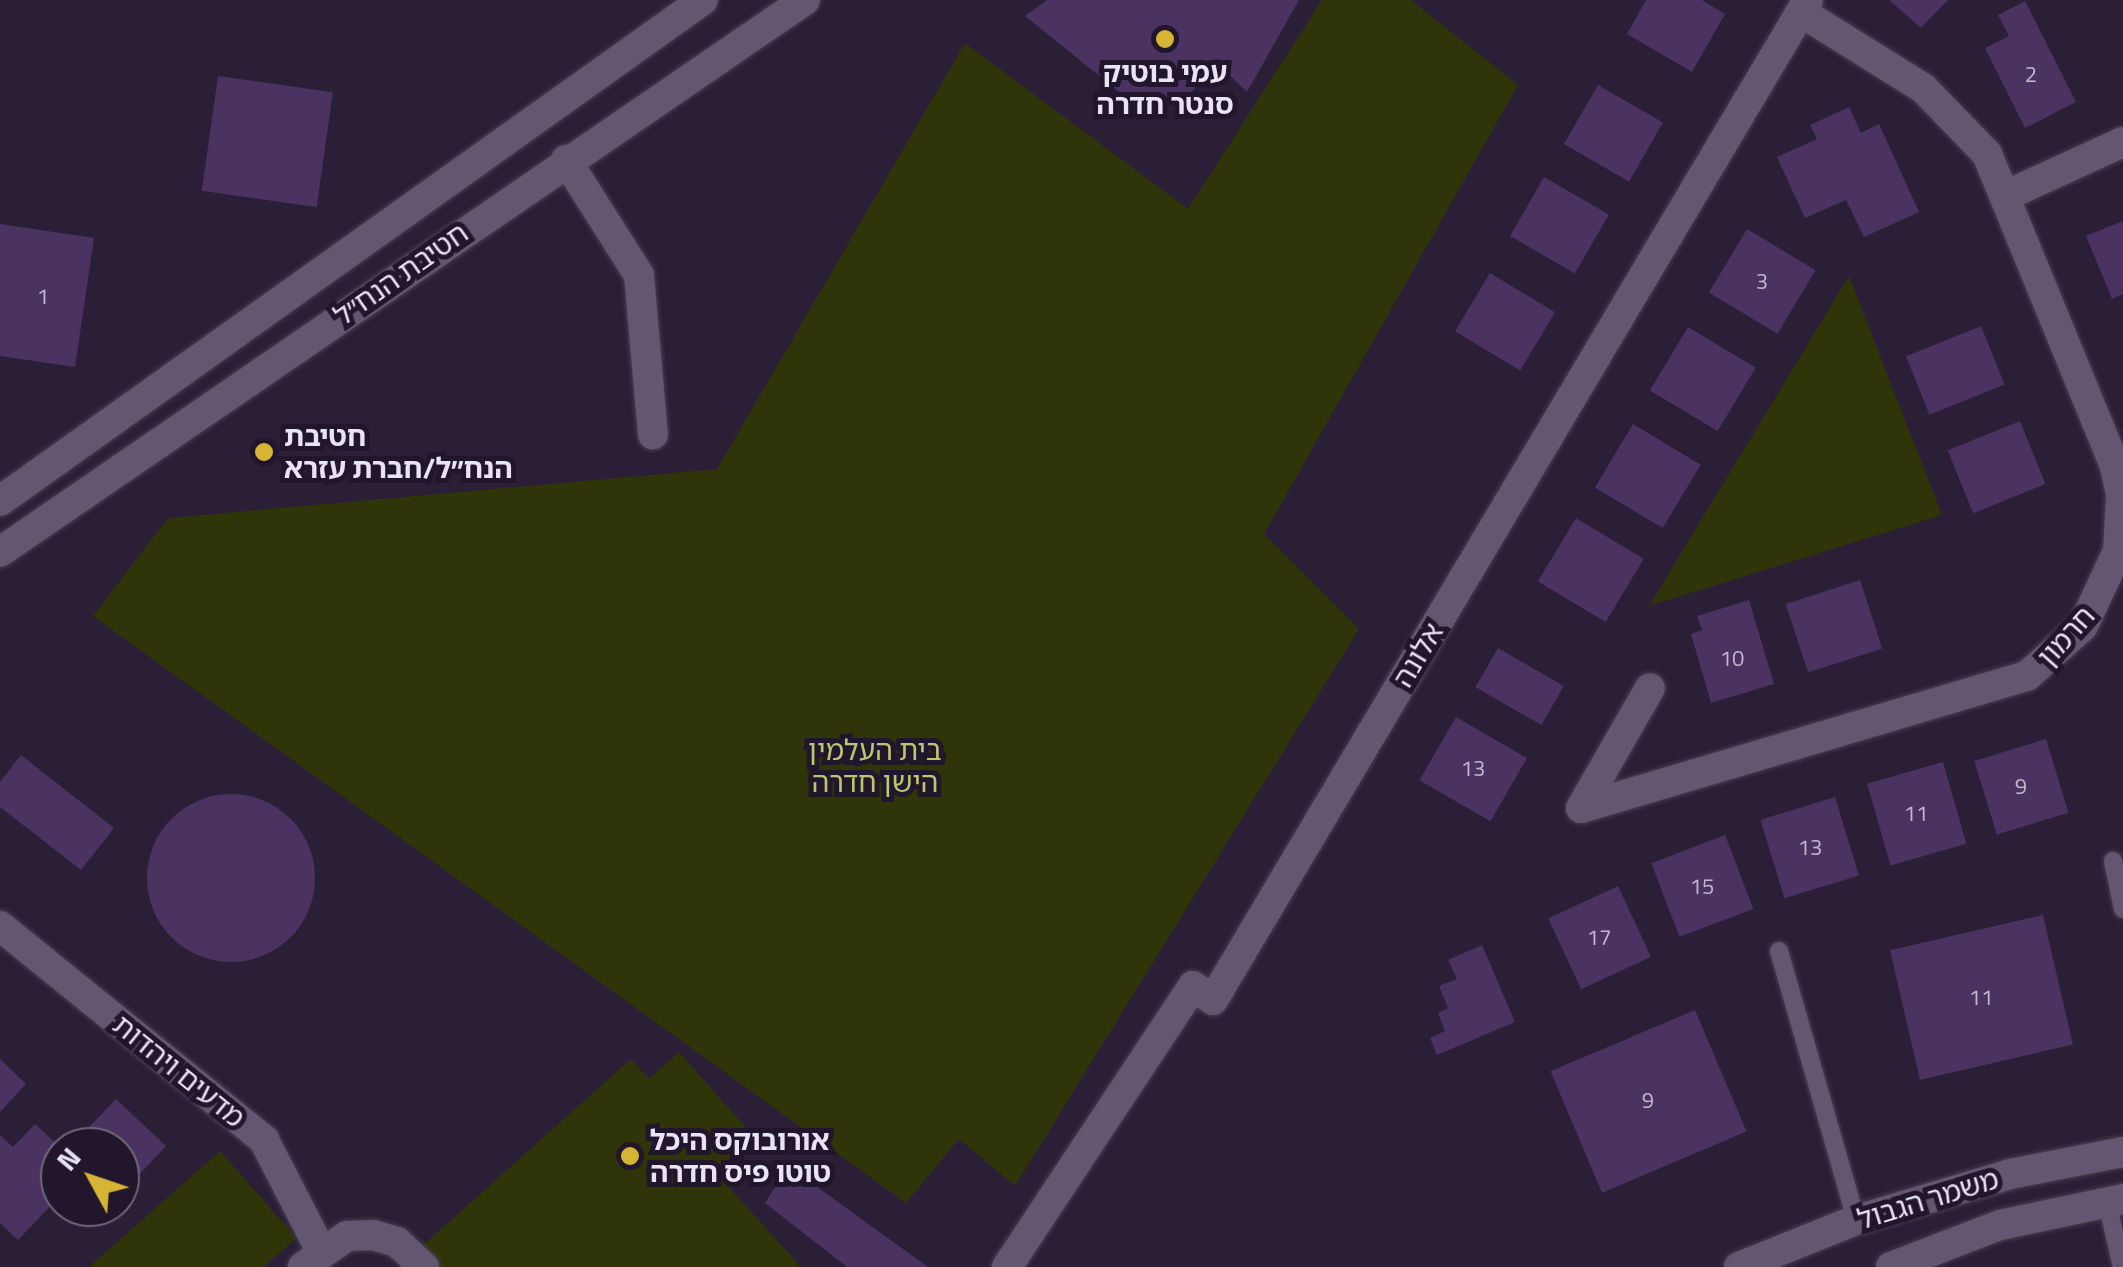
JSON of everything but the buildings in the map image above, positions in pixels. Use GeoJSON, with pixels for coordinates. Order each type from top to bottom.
{"type":"FeatureCollection","features":[{"type":"Feature","properties":{"kind":"street","name":"חטיבת הנח״ל"},"geometry":{"type":"LineString","coordinates":[[0,501],[703,0]]}},
{"type":"Feature","properties":{"kind":"street","name":"חטיבת הנח״ל"},"geometry":{"type":"LineString","coordinates":[[0,552],[804,0]]}},
{"type":"Feature","properties":{"kind":"street","name":"חרמון"},"geometry":{"type":"LineString","coordinates":[[1650,688],[1581,808],[2007,684],[2047,662],[2110,609],[2122,524],[2115,466],[2005,196],[1975,136],[1942,103],[1804,6]]}},
{"type":"Feature","properties":{"kind":"street","name":"אלונה"},"geometry":{"type":"LineString","coordinates":[[1006,1267],[1193,986],[1212,1000],[1804,6]]}},
{"type":"Feature","properties":{"kind":"street"},"geometry":{"type":"LineString","coordinates":[[2005,196],[2123,142]]}},
{"type":"Feature","properties":{"kind":"street"},"geometry":{"type":"LineString","coordinates":[[566,160],[640,275],[652,434]]}},
{"type":"Feature","properties":{"kind":"street","name":"מדעים ויהדות"},"geometry":{"type":"LineString","coordinates":[[0,926],[264,1140],[312,1258]]}},
{"type":"Feature","properties":{"kind":"street","name":"משמר הגבול"},"geometry":{"type":"LineString","coordinates":[[1739,1267],[1856,1220],[2010,1174],[2123,1152]]}},
{"type":"Feature","properties":{"kind":"street","name":"משמר הגבול"},"geometry":{"type":"LineString","coordinates":[[1890,1267],[2000,1225],[2115,1200]]}},
{"type":"Feature","properties":{"kind":"street"},"geometry":{"type":"LineString","coordinates":[[312,1258],[347,1236],[373,1235],[397,1242],[424,1267]]}},
{"type":"Feature","properties":{"kind":"lane"},"geometry":{"type":"LineString","coordinates":[[2113,861],[2123,909]]}},
{"type":"Feature","properties":{"kind":"lane"},"geometry":{"type":"LineString","coordinates":[[1780,951],[1856,1220]]}},
{"type":"Feature","properties":{"kind":"lane"},"geometry":{"type":"LineString","coordinates":[[2115,1200],[2122,1267]]}},
{"type":"Feature","properties":{"kind":"green space","name":"בית העלמין הישן חדרה"},"geometry":{"type":"Polygon","coordinates":[[[1322,0],[1411,0],[1518,85],[1264,534],[1359,629],[1015,1186],[959,1139],[906,1203],[93,616],[168,518],[717,469],[965,43],[1188,209],[1322,0]]]}},
{"type":"Feature","properties":{"kind":"green space"},"geometry":{"type":"Polygon","coordinates":[[[1849,276],[1942,515],[1649,606],[1849,276]]]}},
{"type":"Feature","properties":{"kind":"green space","name":"אורובוקס היכל טוטו פיס חדרה"},"geometry":{"type":"Polygon","coordinates":[[[679,1052],[756,1139],[717,1174],[801,1267],[440,1267],[421,1247],[631,1059],[649,1079],[679,1052]]]}},
{"type":"Feature","properties":{"kind":"green space"},"geometry":{"type":"Polygon","coordinates":[[[220,1151],[297,1238],[263,1267],[89,1267],[134,1227],[140,1227],[140,1222],[220,1151]]]}},
{"type":"Feature","properties":{"kind":"place","name":"עמי בוטיק סנטר חדרה"},"geometry":{"type":"Point","coordinates":[1165,39]}},
{"type":"Feature","properties":{"kind":"place","name":"חטיבת הנח״ל/חברת עזרא"},"geometry":{"type":"Point","coordinates":[264,452]}},
{"type":"Feature","properties":{"kind":"place","name":"אורובוקס היכל טוטו פיס חדרה"},"geometry":{"type":"Point","coordinates":[630,1156]}}]}
